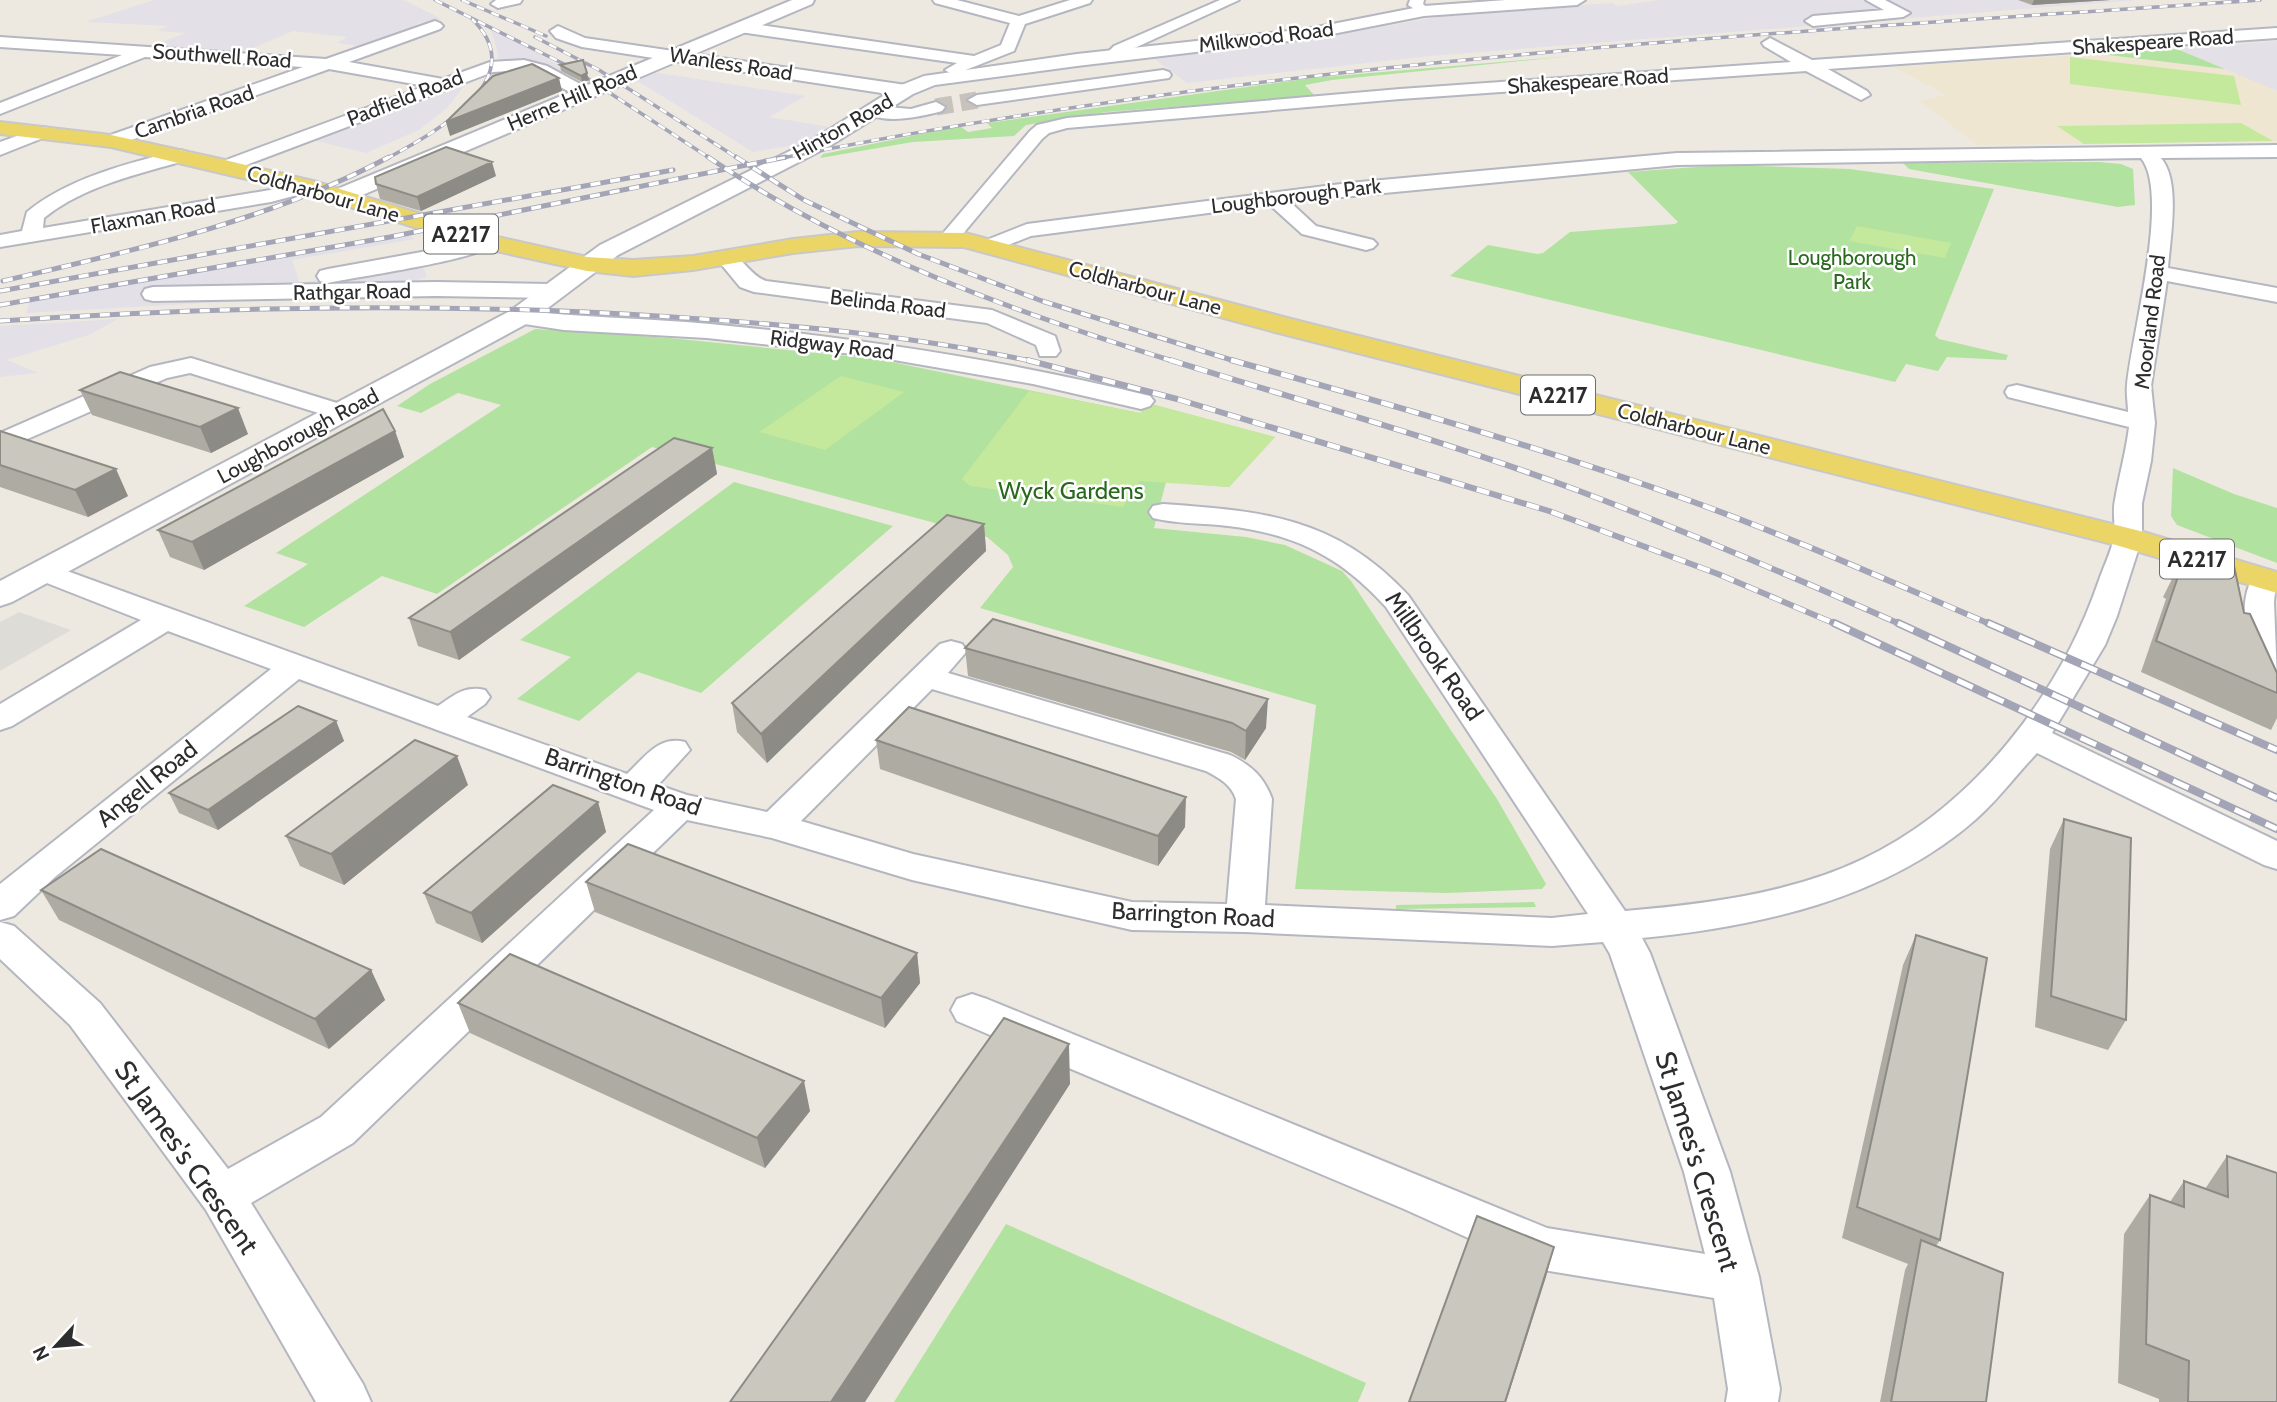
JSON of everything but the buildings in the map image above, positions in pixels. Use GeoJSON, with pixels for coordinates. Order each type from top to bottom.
{"type":"FeatureCollection","features":[{"type":"Feature","properties":{"kind":"main road","name":"Herne Hill Road"},"geometry":{"type":"LineString","coordinates":[[338,197],[806,0]]}},
{"type":"Feature","properties":{"kind":"main road","name":"Milkwood Road"},"geometry":{"type":"LineString","coordinates":[[955,76],[1298,36],[1421,5],[1577,0]]}},
{"type":"Feature","properties":{"kind":"main road","name":"Hinton Road"},"geometry":{"type":"LineString","coordinates":[[587,264],[821,143],[906,90],[931,80],[955,76]]}},
{"type":"Feature","properties":{"kind":"main road","name":"Coldharbour Lane"},"geometry":{"type":"LineString","coordinates":[[0,128],[111,141],[180,156],[305,187],[486,242],[587,264],[633,268],[727,258],[826,241],[886,237],[949,238],[990,245],[1299,329],[2128,538],[2272,582]]}},
{"type":"Feature","properties":{"kind":"main road","name":"Loughborough Road"},"geometry":{"type":"LineString","coordinates":[[0,595],[519,317],[587,264]]}},
{"type":"Feature","properties":{"kind":"street"},"geometry":{"type":"LineString","coordinates":[[498,4],[515,0]]}},
{"type":"Feature","properties":{"kind":"street"},"geometry":{"type":"LineString","coordinates":[[940,0],[1019,21],[1085,0]]}},
{"type":"Feature","properties":{"kind":"street"},"geometry":{"type":"LineString","coordinates":[[1120,55],[1116,52],[1120,49],[1231,0]]}},
{"type":"Feature","properties":{"kind":"street"},"geometry":{"type":"LineString","coordinates":[[1813,21],[1903,13],[1873,0]]}},
{"type":"Feature","properties":{"kind":"street"},"geometry":{"type":"LineString","coordinates":[[955,76],[951,72],[954,69],[971,60],[1008,48],[1019,21]]}},
{"type":"Feature","properties":{"kind":"street"},"geometry":{"type":"LineString","coordinates":[[2251,21],[2277,32]]}},
{"type":"Feature","properties":{"kind":"street","name":"Cambria Road"},"geometry":{"type":"LineString","coordinates":[[111,141],[435,26]]}},
{"type":"Feature","properties":{"kind":"street"},"geometry":{"type":"LineString","coordinates":[[740,27],[971,60]]}},
{"type":"Feature","properties":{"kind":"street"},"geometry":{"type":"LineString","coordinates":[[2111,28],[2145,42]]}},
{"type":"Feature","properties":{"kind":"street","name":"Wanless Road"},"geometry":{"type":"LineString","coordinates":[[558,31],[561,35],[582,42],[906,90]]}},
{"type":"Feature","properties":{"kind":"street","name":"Shakespeare Road"},"geometry":{"type":"LineString","coordinates":[[949,238],[1036,135],[1043,129],[1056,125],[1400,94],[1810,66],[1938,53],[2277,32]]}},
{"type":"Feature","properties":{"kind":"street"},"geometry":{"type":"LineString","coordinates":[[1910,39],[1938,53],[2128,35]]}},
{"type":"Feature","properties":{"kind":"street","name":"Southwell Road"},"geometry":{"type":"LineString","coordinates":[[4,43],[331,64],[443,84]]}},
{"type":"Feature","properties":{"kind":"street"},"geometry":{"type":"LineString","coordinates":[[1770,43],[1861,95]]}},
{"type":"Feature","properties":{"kind":"street"},"geometry":{"type":"LineString","coordinates":[[0,109],[148,51]]}},
{"type":"Feature","properties":{"kind":"street"},"geometry":{"type":"LineString","coordinates":[[1649,60],[1672,75]]}},
{"type":"Feature","properties":{"kind":"street","name":"Padfield Road"},"geometry":{"type":"LineString","coordinates":[[225,167],[490,68],[527,65],[575,89],[585,91]]}},
{"type":"Feature","properties":{"kind":"street"},"geometry":{"type":"LineString","coordinates":[[1400,94],[1392,86],[1396,80],[1449,74]]}},
{"type":"Feature","properties":{"kind":"street"},"geometry":{"type":"LineString","coordinates":[[977,100],[1163,75]]}},
{"type":"Feature","properties":{"kind":"street"},"geometry":{"type":"LineString","coordinates":[[875,111],[912,114],[936,107]]}},
{"type":"Feature","properties":{"kind":"street"},"geometry":{"type":"LineString","coordinates":[[0,149],[42,132]]}},
{"type":"Feature","properties":{"kind":"street","name":"Loughborough Park"},"geometry":{"type":"LineString","coordinates":[[990,245],[1027,230],[1439,179],[1677,159],[2277,151]]}},
{"type":"Feature","properties":{"kind":"street","name":"Moorland Road"},"geometry":{"type":"LineString","coordinates":[[2128,538],[2128,503],[2138,461],[2141,423],[2139,386],[2158,273],[2163,188],[2158,166],[2146,152]]}},
{"type":"Feature","properties":{"kind":"street"},"geometry":{"type":"LineString","coordinates":[[32,236],[34,216],[50,205],[109,179],[180,156]]}},
{"type":"Feature","properties":{"kind":"street","name":"Flaxman Road"},"geometry":{"type":"LineString","coordinates":[[0,241],[271,196],[305,187]]}},
{"type":"Feature","properties":{"kind":"street"},"geometry":{"type":"LineString","coordinates":[[1275,199],[1310,230],[1366,244]]}},
{"type":"Feature","properties":{"kind":"street"},"geometry":{"type":"LineString","coordinates":[[239,293],[466,250],[486,242]]}},
{"type":"Feature","properties":{"kind":"street","name":"Belinda Road"},"geometry":{"type":"LineString","coordinates":[[727,258],[748,282],[762,287],[992,317],[1047,341],[1048,351]]}},
{"type":"Feature","properties":{"kind":"street"},"geometry":{"type":"LineString","coordinates":[[2158,273],[2277,295]]}},
{"type":"Feature","properties":{"kind":"street","name":"Rathgar Road"},"geometry":{"type":"LineString","coordinates":[[153,294],[436,289],[550,292]]}},
{"type":"Feature","properties":{"kind":"street","name":"Ridgway Road"},"geometry":{"type":"LineString","coordinates":[[519,317],[564,323],[707,331],[871,349],[1033,377],[1142,401]]}},
{"type":"Feature","properties":{"kind":"street"},"geometry":{"type":"LineString","coordinates":[[0,443],[159,372],[191,365],[341,412]]}},
{"type":"Feature","properties":{"kind":"street"},"geometry":{"type":"LineString","coordinates":[[2017,392],[2141,423]]}},
{"type":"Feature","properties":{"kind":"street","name":"Millbrook Road"},"geometry":{"type":"LineString","coordinates":[[1163,512],[1240,519],[1306,534],[1354,557],[1372,571],[1412,622],[1537,805],[1615,927]]}},
{"type":"Feature","properties":{"kind":"street","name":"Barrington Road"},"geometry":{"type":"LineString","coordinates":[[45,572],[165,619],[680,806],[775,826],[912,867],[1132,916],[1245,918],[1552,932],[1737,912],[1827,887],[1875,869],[1913,849],[1963,811],[2032,737],[2089,645],[2102,616],[2128,538]]}},
{"type":"Feature","properties":{"kind":"street"},"geometry":{"type":"LineString","coordinates":[[2272,582],[2259,602],[2263,632],[2277,670]]}},
{"type":"Feature","properties":{"kind":"street"},"geometry":{"type":"LineString","coordinates":[[0,719],[165,619]]}},
{"type":"Feature","properties":{"kind":"street"},"geometry":{"type":"LineString","coordinates":[[775,826],[951,651]]}},
{"type":"Feature","properties":{"kind":"street","name":"Angell Road"},"geometry":{"type":"LineString","coordinates":[[0,906],[42,868],[296,665]]}},
{"type":"Feature","properties":{"kind":"street"},"geometry":{"type":"LineString","coordinates":[[926,677],[1233,770],[1251,788],[1254,799],[1245,918]]}},
{"type":"Feature","properties":{"kind":"street"},"geometry":{"type":"LineString","coordinates":[[443,718],[473,697]]}},
{"type":"Feature","properties":{"kind":"street"},"geometry":{"type":"LineString","coordinates":[[2032,737],[2277,856]]}},
{"type":"Feature","properties":{"kind":"street"},"geometry":{"type":"LineString","coordinates":[[634,788],[673,750]]}},
{"type":"Feature","properties":{"kind":"street"},"geometry":{"type":"LineString","coordinates":[[222,1196],[337,1130],[680,806]]}},
{"type":"Feature","properties":{"kind":"street","name":"St James's Crescent"},"geometry":{"type":"LineString","coordinates":[[1615,927],[1630,953],[1707,1172],[1735,1277],[1754,1390],[1752,1402]]}},
{"type":"Feature","properties":{"kind":"street","name":"St James's Crescent"},"geometry":{"type":"LineString","coordinates":[[0,936],[85,1014],[222,1196],[345,1402]]}},
{"type":"Feature","properties":{"kind":"street"},"geometry":{"type":"LineString","coordinates":[[972,1010],[1420,1195],[1543,1249],[1705,1276],[1735,1277]]}},
{"type":"Feature","properties":{"kind":"shaded area"},"geometry":{"type":"Polygon","coordinates":[[[154,0],[403,0],[442,19],[416,24],[422,28],[368,47],[337,43],[347,37],[293,31],[244,52],[151,46],[186,33],[157,31],[168,26],[85,22],[154,0]]]}},
{"type":"Feature","properties":{"kind":"shaded area"},"geometry":{"type":"Polygon","coordinates":[[[1659,0],[2137,0],[1430,56],[1187,83],[1152,57],[1307,40],[1455,14],[1612,3],[1617,6],[1659,0]]]}},
{"type":"Feature","properties":{"kind":"shaded area"},"geometry":{"type":"Polygon","coordinates":[[[490,28],[594,84],[633,80],[653,72],[806,96],[769,117],[830,127],[801,144],[753,152],[639,82],[564,92],[554,87],[482,100],[496,74],[498,53],[490,28]]]}},
{"type":"Feature","properties":{"kind":"shaded area"},"geometry":{"type":"Polygon","coordinates":[[[2277,41],[2277,91],[2177,49],[2277,41]]]}},
{"type":"Feature","properties":{"kind":"shaded area"},"geometry":{"type":"Polygon","coordinates":[[[2177,49],[2277,91],[2277,141],[1977,145],[1920,101],[1946,95],[1894,67],[2177,49]]]}},
{"type":"Feature","properties":{"kind":"shaded area"},"geometry":{"type":"Polygon","coordinates":[[[468,81],[447,108],[419,130],[366,153],[312,140],[468,81]]]}},
{"type":"Feature","properties":{"kind":"shaded area"},"geometry":{"type":"Polygon","coordinates":[[[409,235],[415,239],[292,260],[300,283],[420,260],[427,277],[403,284],[393,298],[279,299],[26,313],[29,302],[409,235]]]}},
{"type":"Feature","properties":{"kind":"shaded area"},"geometry":{"type":"Polygon","coordinates":[[[118,319],[89,335],[7,360],[38,373],[0,377],[0,326],[118,319]]]}},
{"type":"Feature","properties":{"kind":"shaded area"},"geometry":{"type":"Polygon","coordinates":[[[19,612],[71,630],[0,671],[0,622],[19,612]]]}},
{"type":"Feature","properties":{"kind":"green space"},"geometry":{"type":"Polygon","coordinates":[[[2177,49],[2225,69],[2100,54],[2177,49]]]}},
{"type":"Feature","properties":{"kind":"green space"},"geometry":{"type":"Polygon","coordinates":[[[1571,56],[1332,80],[1305,85],[1315,96],[1106,112],[1026,125],[1014,136],[913,142],[820,158],[823,154],[960,126],[968,132],[992,128],[987,123],[1312,78],[1571,56]]]}},
{"type":"Feature","properties":{"kind":"green space"},"geometry":{"type":"Polygon","coordinates":[[[2070,57],[2234,76],[2241,105],[2070,84],[2070,57]]]}},
{"type":"Feature","properties":{"kind":"green space"},"geometry":{"type":"Polygon","coordinates":[[[2241,123],[2273,141],[2084,144],[2057,126],[2241,123]]]}},
{"type":"Feature","properties":{"kind":"green space"},"geometry":{"type":"Polygon","coordinates":[[[1903,163],[2121,164],[2133,169],[2135,205],[2118,207],[1909,169],[1903,163]]]}},
{"type":"Feature","properties":{"kind":"green space","name":"Loughborough Park"},"geometry":{"type":"Polygon","coordinates":[[[1724,165],[1850,169],[1994,189],[1935,335],[1939,339],[2008,355],[2006,360],[1947,357],[1938,371],[1906,364],[1895,382],[1450,276],[1488,245],[1537,254],[1543,253],[1570,232],[1675,224],[1678,222],[1628,172],[1724,165]]]}},
{"type":"Feature","properties":{"kind":"green space"},"geometry":{"type":"Polygon","coordinates":[[[1857,226],[1951,243],[1945,258],[1849,241],[1857,226]]]}},
{"type":"Feature","properties":{"kind":"green space","name":"Wyck Gardens"},"geometry":{"type":"Polygon","coordinates":[[[535,329],[669,338],[877,359],[1140,413],[1151,404],[1275,437],[1229,487],[1166,482],[1154,528],[1246,537],[1285,545],[1342,571],[1497,799],[1546,884],[1542,889],[1447,893],[1295,889],[1316,705],[980,608],[1013,567],[1008,555],[987,537],[652,447],[437,594],[382,576],[304,627],[244,606],[308,564],[276,553],[501,405],[458,393],[421,413],[397,406],[430,384],[535,329]]]}},
{"type":"Feature","properties":{"kind":"green space"},"geometry":{"type":"Polygon","coordinates":[[[841,376],[904,392],[825,450],[759,432],[841,376]]]}},
{"type":"Feature","properties":{"kind":"green space"},"geometry":{"type":"Polygon","coordinates":[[[1029,391],[1140,413],[1151,404],[1275,437],[1229,487],[1139,481],[1123,507],[970,486],[962,479],[1029,391]]]}},
{"type":"Feature","properties":{"kind":"green space"},"geometry":{"type":"Polygon","coordinates":[[[2173,468],[2234,494],[2277,508],[2277,563],[2177,525],[2171,516],[2173,468]]]}},
{"type":"Feature","properties":{"kind":"green space"},"geometry":{"type":"Polygon","coordinates":[[[734,482],[893,526],[701,693],[638,672],[579,721],[517,699],[571,657],[520,640],[734,482]]]}},
{"type":"Feature","properties":{"kind":"green space"},"geometry":{"type":"Polygon","coordinates":[[[1534,902],[1536,907],[1396,909],[1396,905],[1534,902]]]}},
{"type":"Feature","properties":{"kind":"green space"},"geometry":{"type":"Polygon","coordinates":[[[1006,1224],[1366,1383],[1358,1402],[894,1402],[1006,1224]]]}},
{"type":"Feature","properties":{"kind":"tunnel"},"geometry":{"type":"LineString","coordinates":[[936,107],[977,100]]}},
{"type":"Feature","properties":{"kind":"railway"},"geometry":{"type":"LineString","coordinates":[[435,0],[570,67],[711,159]]}},
{"type":"Feature","properties":{"kind":"railway"},"geometry":{"type":"LineString","coordinates":[[462,0],[546,36]]}},
{"type":"Feature","properties":{"kind":"railway"},"geometry":{"type":"LineString","coordinates":[[777,159],[961,125],[1145,97],[1330,74],[1702,39],[2260,0]]}},
{"type":"Feature","properties":{"kind":"railway"},"geometry":{"type":"LineString","coordinates":[[386,159],[450,120],[485,84],[492,63],[488,42],[472,19]]}},
{"type":"Feature","properties":{"kind":"railway"},"geometry":{"type":"LineString","coordinates":[[535,37],[599,70],[739,159]]}},
{"type":"Feature","properties":{"kind":"railway"},"geometry":{"type":"LineString","coordinates":[[3,281],[152,245],[249,216],[297,199],[389,157]]}},
{"type":"Feature","properties":{"kind":"railway"},"geometry":{"type":"LineString","coordinates":[[708,157],[727,169]]}},
{"type":"Feature","properties":{"kind":"railway"},"geometry":{"type":"LineString","coordinates":[[736,157],[748,165]]}},
{"type":"Feature","properties":{"kind":"railway"},"geometry":{"type":"LineString","coordinates":[[748,165],[786,157]]}},
{"type":"Feature","properties":{"kind":"railway"},"geometry":{"type":"LineString","coordinates":[[727,169],[748,165]]}},
{"type":"Feature","properties":{"kind":"railway"},"geometry":{"type":"LineString","coordinates":[[748,165],[804,200],[918,254],[1042,301],[1236,362]]}},
{"type":"Feature","properties":{"kind":"railway"},"geometry":{"type":"LineString","coordinates":[[0,305],[390,237],[727,169]]}},
{"type":"Feature","properties":{"kind":"railway"},"geometry":{"type":"LineString","coordinates":[[727,169],[818,223],[934,277],[1054,322],[1176,362]]}},
{"type":"Feature","properties":{"kind":"railway"},"geometry":{"type":"LineString","coordinates":[[0,291],[673,170]]}},
{"type":"Feature","properties":{"kind":"railway"},"geometry":{"type":"LineString","coordinates":[[0,321],[252,309],[421,308],[589,312],[718,320],[855,333],[945,345],[1034,362]]}},
{"type":"Feature","properties":{"kind":"railway"},"geometry":{"type":"LineString","coordinates":[[1027,360],[1034,362]]}},
{"type":"Feature","properties":{"kind":"railway"},"geometry":{"type":"LineString","coordinates":[[1170,360],[1424,438],[1574,489],[1657,521],[1902,625]]}},
{"type":"Feature","properties":{"kind":"railway"},"geometry":{"type":"LineString","coordinates":[[1231,360],[1236,362]]}},
{"type":"Feature","properties":{"kind":"railway"},"geometry":{"type":"LineString","coordinates":[[1034,362],[1177,399],[1549,511],[1718,574],[1838,625]]}},
{"type":"Feature","properties":{"kind":"railway"},"geometry":{"type":"LineString","coordinates":[[1236,362],[1461,426],[1632,480],[1765,529],[1992,625]]}},
{"type":"Feature","properties":{"kind":"railway"},"geometry":{"type":"LineString","coordinates":[[1834,623],[2277,829]]}},
{"type":"Feature","properties":{"kind":"railway"},"geometry":{"type":"LineString","coordinates":[[1898,623],[2277,798]]}},
{"type":"Feature","properties":{"kind":"railway"},"geometry":{"type":"LineString","coordinates":[[1988,623],[2277,750]]}}]}
